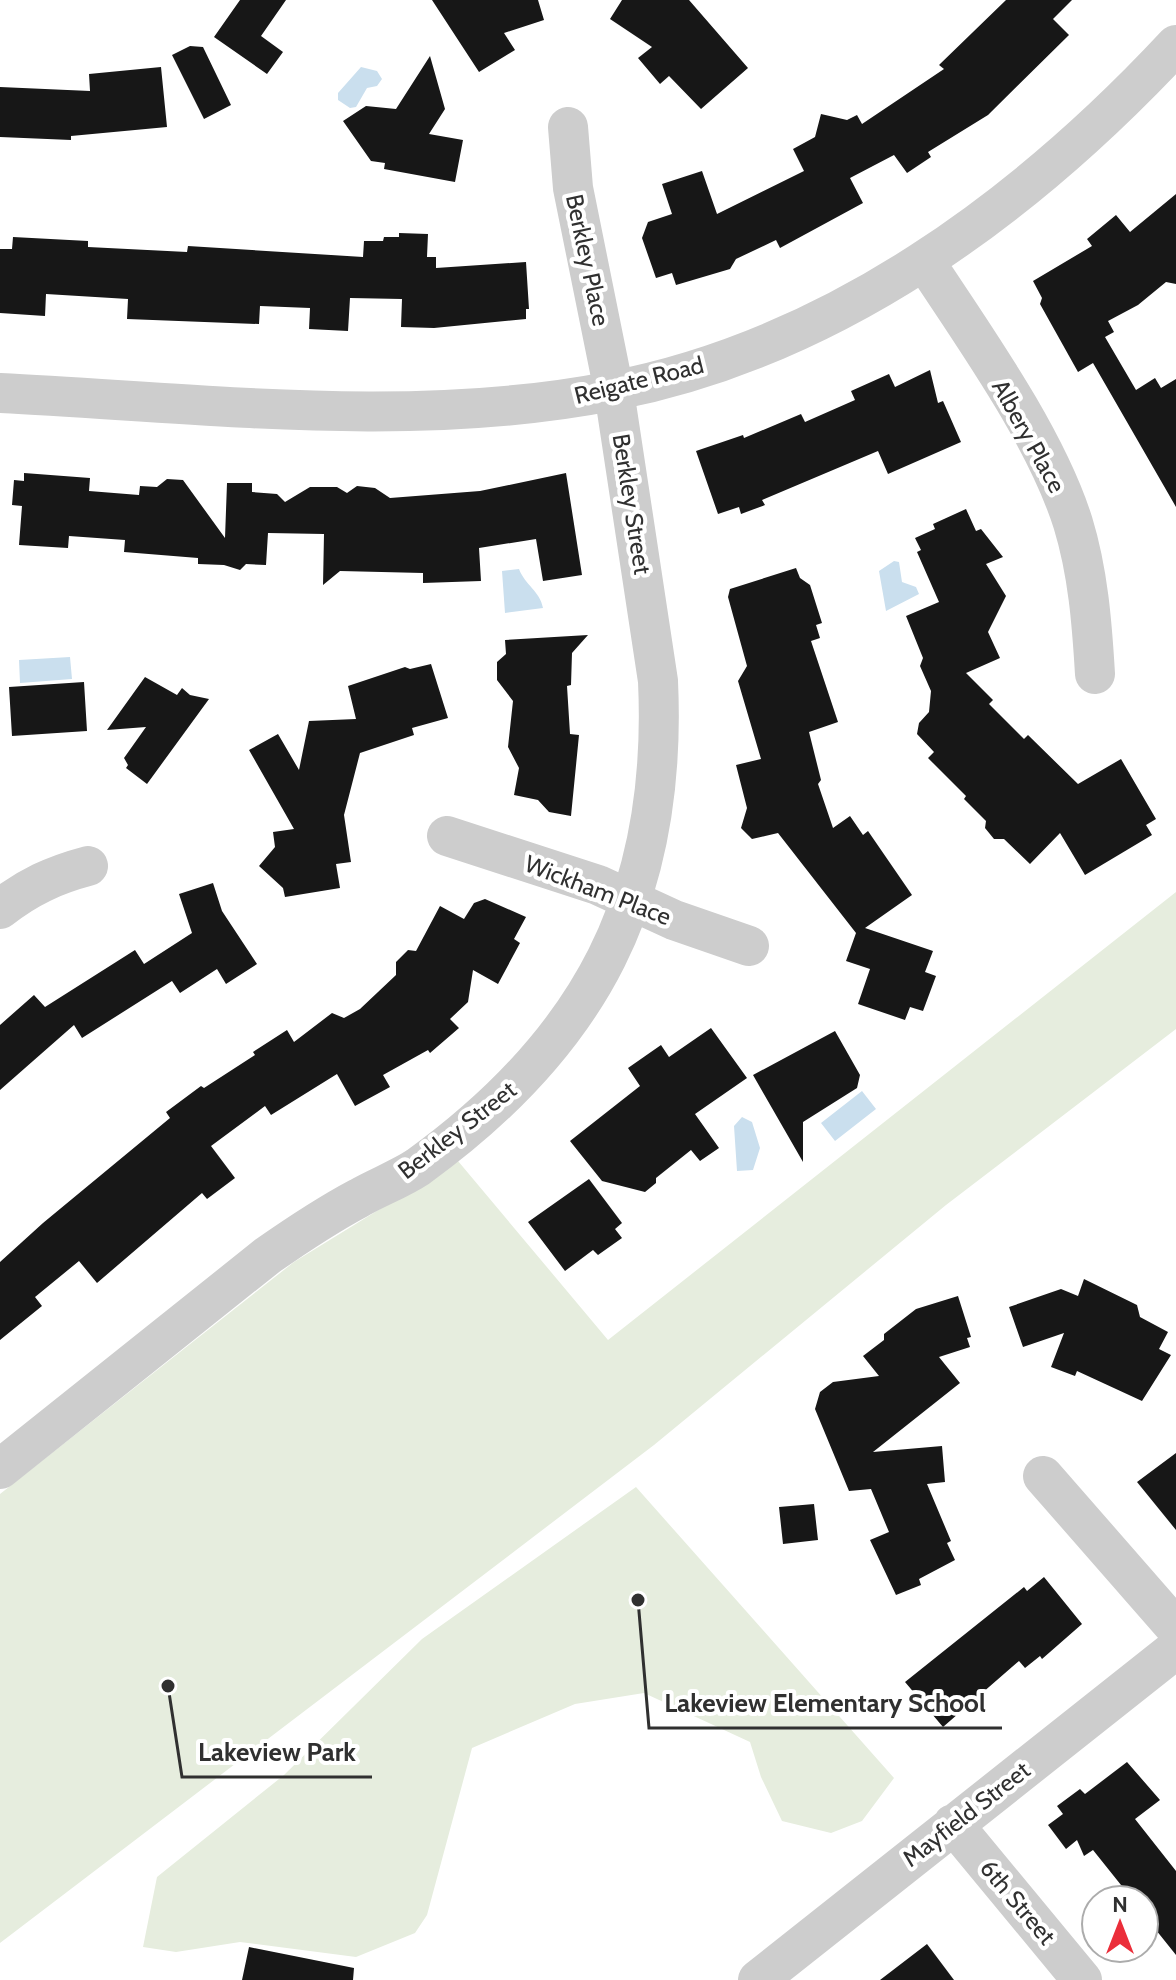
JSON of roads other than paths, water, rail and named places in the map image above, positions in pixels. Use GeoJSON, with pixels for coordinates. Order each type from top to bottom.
{"type":"FeatureCollection","features":[{"type":"Feature","properties":{"kind":"street","name":"Reigate Road"},"geometry":{"type":"LineString","coordinates":[[0,393],[391,411],[526,403],[614,391],[706,364],[807,326],[925,262],[1041,176],[1176,45]]}},
{"type":"Feature","properties":{"kind":"street","name":"Berkley Place"},"geometry":{"type":"LineString","coordinates":[[568,127],[573,188],[614,391]]}},
{"type":"Feature","properties":{"kind":"street","name":"Albery Place"},"geometry":{"type":"LineString","coordinates":[[925,262],[1039,444],[1058,481],[1073,523],[1088,587],[1095,674]]}},
{"type":"Feature","properties":{"kind":"street","name":"Berkley Street"},"geometry":{"type":"LineString","coordinates":[[0,1469],[267,1256],[305,1229],[410,1172],[493,1107],[568,1025],[617,938],[632,900],[651,822],[660,724],[653,643],[614,391]]}},
{"type":"Feature","properties":{"kind":"street","name":"Wickham Place"},"geometry":{"type":"LineString","coordinates":[[447,836],[598,885],[674,920],[749,946]]}},
{"type":"Feature","properties":{"kind":"street"},"geometry":{"type":"LineString","coordinates":[[0,909],[23,891],[54,875],[88,866]]}},
{"type":"Feature","properties":{"kind":"street"},"geometry":{"type":"LineString","coordinates":[[1043,1476],[1176,1628]]}},
{"type":"Feature","properties":{"kind":"street","name":"Mayfield Street"},"geometry":{"type":"LineString","coordinates":[[758,1980],[1176,1649]]}},
{"type":"Feature","properties":{"kind":"street","name":"6th Street"},"geometry":{"type":"LineString","coordinates":[[953,1824],[1082,1980]]}},
{"type":"Feature","properties":{"kind":"water"},"geometry":{"type":"Polygon","coordinates":[[[361,67],[377,71],[382,79],[377,86],[367,88],[356,107],[350,108],[338,100],[338,93],[361,67]]]}},
{"type":"Feature","properties":{"kind":"water"},"geometry":{"type":"Polygon","coordinates":[[[894,561],[899,562],[902,582],[916,587],[919,594],[886,611],[879,571],[894,561]]]}},
{"type":"Feature","properties":{"kind":"water"},"geometry":{"type":"Polygon","coordinates":[[[519,569],[543,608],[505,613],[502,571],[519,569]]]}},
{"type":"Feature","properties":{"kind":"water"},"geometry":{"type":"Polygon","coordinates":[[[70,657],[72,679],[20,683],[19,660],[70,657]]]}},
{"type":"Feature","properties":{"kind":"water"},"geometry":{"type":"Polygon","coordinates":[[[862,1091],[876,1109],[835,1141],[821,1123],[862,1091]]]}},
{"type":"Feature","properties":{"kind":"water"},"geometry":{"type":"Polygon","coordinates":[[[742,1117],[752,1122],[760,1148],[753,1170],[737,1171],[734,1126],[742,1117]]]}},
{"type":"Feature","properties":{"kind":"place","name":"Lakeview Elementary School"},"geometry":{"type":"Point","coordinates":[638,1600]}},
{"type":"Feature","properties":{"kind":"place","name":"Lakeview Park"},"geometry":{"type":"Point","coordinates":[168,1686]}}]}
